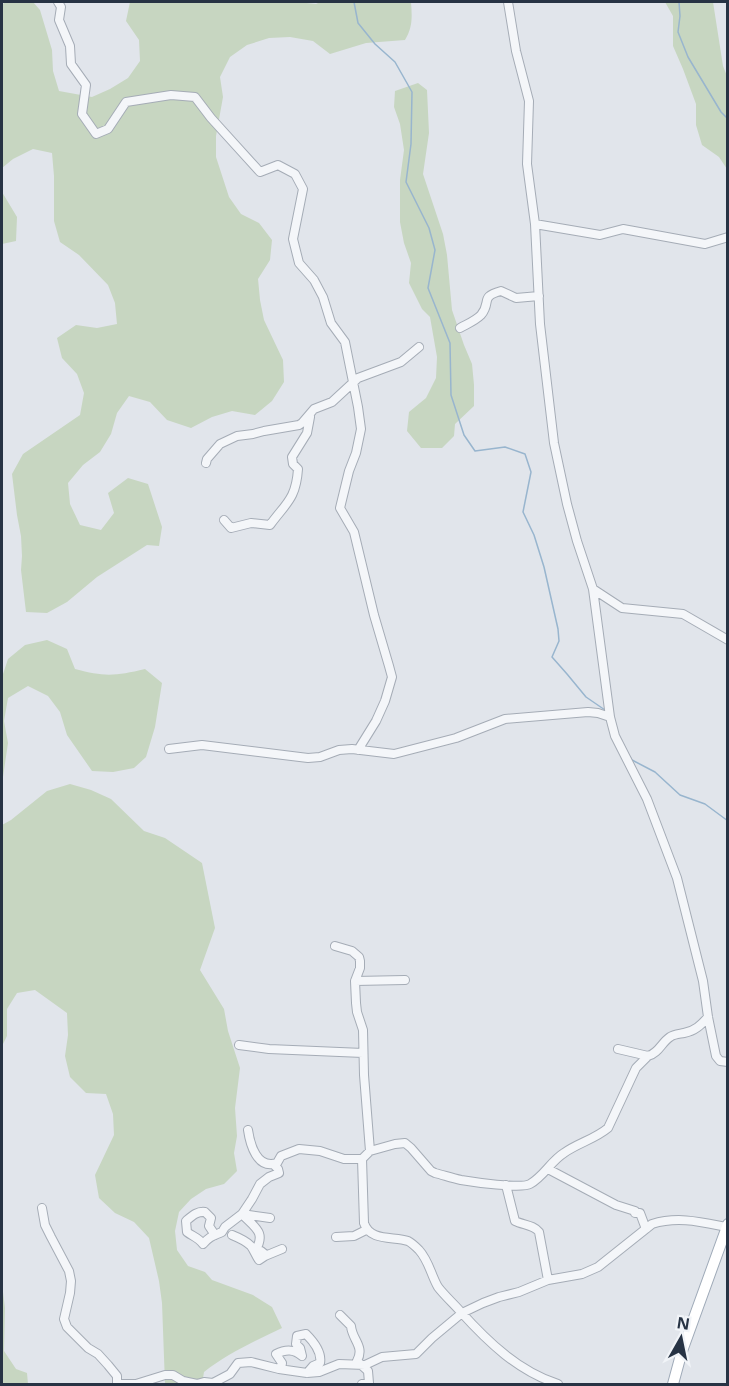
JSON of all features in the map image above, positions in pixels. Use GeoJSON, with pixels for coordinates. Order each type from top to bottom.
{"type":"FeatureCollection","features":[{"type":"Feature","properties":{"kind":"main road"},"geometry":{"type":"LineString","coordinates":[[673,1384],[682,1351],[727,1226]]}},
{"type":"Feature","properties":{"kind":"street"},"geometry":{"type":"LineString","coordinates":[[58,2],[61,7],[59,20],[70,46],[71,64],[87,85],[82,114],[96,134],[108,129],[126,102],[171,95],[195,97],[260,172],[278,165],[295,174],[303,189],[293,239],[299,263],[314,280],[323,297],[331,322],[345,342],[354,380],[361,429],[340,508],[354,532],[392,677],[390,688],[376,721],[358,750]]}},
{"type":"Feature","properties":{"kind":"street"},"geometry":{"type":"LineString","coordinates":[[508,2],[516,51],[529,101],[527,164],[535,224],[540,324],[554,443],[574,532],[593,589],[609,714],[615,736],[647,799],[676,878],[703,981],[717,1058],[728,1062]]}},
{"type":"Feature","properties":{"kind":"street"},"geometry":{"type":"LineString","coordinates":[[535,224],[600,235],[623,229],[705,244],[728,237]]}},
{"type":"Feature","properties":{"kind":"street"},"geometry":{"type":"LineString","coordinates":[[460,328],[480,315],[484,310],[488,295],[501,291],[516,298],[539,296]]}},
{"type":"Feature","properties":{"kind":"street"},"geometry":{"type":"LineString","coordinates":[[206,463],[220,444],[237,436],[299,425],[314,409],[332,402],[354,380],[401,362],[419,347]]}},
{"type":"Feature","properties":{"kind":"street"},"geometry":{"type":"LineString","coordinates":[[224,520],[231,528],[251,522],[270,525],[294,495],[298,469],[293,464],[292,457],[307,433],[310,413]]}},
{"type":"Feature","properties":{"kind":"street"},"geometry":{"type":"LineString","coordinates":[[593,589],[622,608],[683,614],[728,640]]}},
{"type":"Feature","properties":{"kind":"street"},"geometry":{"type":"LineString","coordinates":[[169,749],[202,745],[308,758],[320,757],[339,750],[394,754],[456,738],[513,718],[588,712],[609,714]]}},
{"type":"Feature","properties":{"kind":"street"},"geometry":{"type":"LineString","coordinates":[[335,946],[349,949],[359,957],[360,968],[355,981],[357,1012],[363,1030],[370,1151]]}},
{"type":"Feature","properties":{"kind":"street"},"geometry":{"type":"LineString","coordinates":[[355,981],[405,980]]}},
{"type":"Feature","properties":{"kind":"street"},"geometry":{"type":"LineString","coordinates":[[273,1164],[277,1163],[280,1156],[299,1149],[320,1151],[344,1160],[362,1159],[370,1151],[405,1143],[435,1173],[460,1180],[526,1186],[548,1169],[561,1155],[608,1128],[636,1068],[669,1038],[695,1029],[708,1017]]}},
{"type":"Feature","properties":{"kind":"street"},"geometry":{"type":"LineString","coordinates":[[239,1045],[288,1050],[363,1053]]}},
{"type":"Feature","properties":{"kind":"street"},"geometry":{"type":"LineString","coordinates":[[618,1049],[648,1056]]}},
{"type":"Feature","properties":{"kind":"street"},"geometry":{"type":"LineString","coordinates":[[215,1235],[222,1232],[242,1214],[260,1184],[279,1173],[273,1164],[261,1161],[256,1156],[249,1140],[248,1130]]}},
{"type":"Feature","properties":{"kind":"street"},"geometry":{"type":"LineString","coordinates":[[362,1159],[366,1230],[384,1238],[409,1241],[415,1245],[428,1263],[438,1286],[490,1343],[522,1368],[542,1379],[558,1384]]}},
{"type":"Feature","properties":{"kind":"street"},"geometry":{"type":"LineString","coordinates":[[548,1169],[616,1205],[640,1213],[646,1229]]}},
{"type":"Feature","properties":{"kind":"street"},"geometry":{"type":"LineString","coordinates":[[507,1185],[515,1221],[537,1229],[539,1232],[548,1280]]}},
{"type":"Feature","properties":{"kind":"street"},"geometry":{"type":"LineString","coordinates":[[42,1208],[48,1231],[69,1271],[71,1281],[64,1319],[68,1327],[88,1348],[98,1354],[117,1376],[117,1384],[136,1384],[165,1375],[197,1384],[213,1383],[230,1374],[238,1363],[251,1362],[307,1373],[319,1372],[339,1364],[362,1365],[382,1357],[416,1354],[462,1313],[548,1280],[582,1274],[598,1267],[652,1224],[663,1220],[682,1219],[727,1226]]}},
{"type":"Feature","properties":{"kind":"street"},"geometry":{"type":"LineString","coordinates":[[242,1214],[270,1218]]}},
{"type":"Feature","properties":{"kind":"street"},"geometry":{"type":"LineString","coordinates":[[242,1214],[260,1233],[260,1243],[255,1251],[261,1251],[266,1255]]}},
{"type":"Feature","properties":{"kind":"street"},"geometry":{"type":"LineString","coordinates":[[336,1237],[354,1236],[366,1230]]}},
{"type":"Feature","properties":{"kind":"street"},"geometry":{"type":"LineString","coordinates":[[232,1235],[247,1242],[259,1260],[282,1249]]}},
{"type":"Feature","properties":{"kind":"street"},"geometry":{"type":"LineString","coordinates":[[340,1315],[351,1326],[351,1331],[357,1338],[361,1352],[357,1361],[368,1371],[369,1383],[362,1384]]}},
{"type":"Feature","properties":{"kind":"street"},"geometry":{"type":"LineString","coordinates":[[281,1369],[282,1364],[276,1354],[288,1350],[302,1356],[296,1344],[297,1336],[306,1334],[321,1357],[320,1363],[313,1366],[307,1373]]}},
{"type":"Feature","properties":{"kind":"street"},"geometry":{"type":"LineString","coordinates":[[321,1357],[344,1365]]}},
{"type":"Feature","properties":{"kind":"green space"},"geometry":{"type":"Polygon","coordinates":[[[5,2],[33,2],[40,10],[52,50],[53,71],[59,91],[92,97],[128,78],[140,61],[139,40],[126,21],[130,2],[316,4],[320,2],[411,2],[411,26],[405,40],[366,43],[330,54],[313,41],[290,37],[269,38],[247,45],[230,57],[220,77],[223,97],[216,136],[216,157],[229,197],[241,214],[259,223],[272,240],[270,260],[258,279],[264,320],[283,360],[284,382],[272,401],[255,415],[232,411],[212,417],[191,428],[167,420],[150,402],[129,396],[117,413],[111,434],[100,452],[83,465],[68,483],[70,504],[80,525],[101,530],[114,513],[108,493],[128,478],[148,484],[162,527],[159,546],[147,545],[97,577],[67,602],[47,613],[26,612],[21,570],[21,536],[12,474],[23,454],[80,415],[84,393],[77,374],[62,358],[57,338],[76,325],[97,328],[117,324],[115,303],[108,285],[79,255],[60,242],[54,221],[52,153],[33,149],[13,159],[2,168],[2,5],[5,2]]]}},
{"type":"Feature","properties":{"kind":"green space"},"geometry":{"type":"Polygon","coordinates":[[[665,2],[713,2],[723,66],[727,76],[727,169],[719,157],[702,145],[696,125],[696,104],[673,46],[673,16],[665,2]]]}},
{"type":"Feature","properties":{"kind":"green space"},"geometry":{"type":"Polygon","coordinates":[[[418,83],[427,90],[429,133],[423,174],[443,234],[452,310],[472,364],[474,385],[474,406],[455,424],[454,436],[442,448],[421,448],[407,431],[409,412],[426,398],[436,378],[437,357],[430,317],[422,309],[409,283],[411,263],[400,222],[400,180],[404,150],[400,124],[394,107],[395,91],[418,83]]]}},
{"type":"Feature","properties":{"kind":"green space"},"geometry":{"type":"Polygon","coordinates":[[[2,192],[17,217],[16,241],[2,244],[2,192]]]}},
{"type":"Feature","properties":{"kind":"green space"},"geometry":{"type":"Polygon","coordinates":[[[47,640],[67,649],[75,669],[110,675],[145,669],[162,683],[155,727],[146,757],[134,768],[113,772],[92,771],[67,735],[60,712],[48,696],[28,686],[8,698],[4,721],[8,743],[2,778],[2,677],[8,659],[25,645],[47,640]]]}},
{"type":"Feature","properties":{"kind":"green space"},"geometry":{"type":"Polygon","coordinates":[[[70,784],[111,799],[144,831],[165,838],[202,863],[215,928],[200,970],[224,1009],[228,1031],[240,1068],[235,1108],[237,1136],[234,1153],[237,1171],[224,1184],[206,1189],[191,1199],[179,1212],[175,1231],[177,1250],[188,1266],[205,1272],[212,1280],[253,1295],[272,1307],[282,1328],[213,1365],[204,1372],[202,1384],[165,1384],[162,1303],[149,1238],[134,1222],[115,1213],[99,1198],[95,1175],[114,1135],[113,1114],[106,1094],[86,1093],[70,1077],[65,1056],[68,1035],[67,1013],[35,990],[17,993],[7,1009],[7,1036],[2,1046],[2,825],[47,791],[70,784]]]}},
{"type":"Feature","properties":{"kind":"green space"},"geometry":{"type":"Polygon","coordinates":[[[2,1284],[5,1308],[4,1351],[16,1369],[27,1373],[28,1384],[2,1384],[2,1284]]]}},
{"type":"Feature","properties":{"kind":"waterway"},"geometry":{"type":"LineString","coordinates":[[354,2],[358,23],[375,44],[395,62],[412,92],[411,144],[406,182],[429,228],[435,250],[428,288],[450,343],[451,395],[464,435],[475,451],[505,447],[525,454],[531,472],[523,512],[534,535],[544,567],[558,629],[559,641],[552,657],[586,697],[605,710]]}},
{"type":"Feature","properties":{"kind":"waterway"},"geometry":{"type":"LineString","coordinates":[[679,2],[678,32],[688,57],[721,112],[728,119]]}},
{"type":"Feature","properties":{"kind":"waterway"},"geometry":{"type":"LineString","coordinates":[[630,757],[655,772],[680,795],[705,804],[728,821]]}}]}
